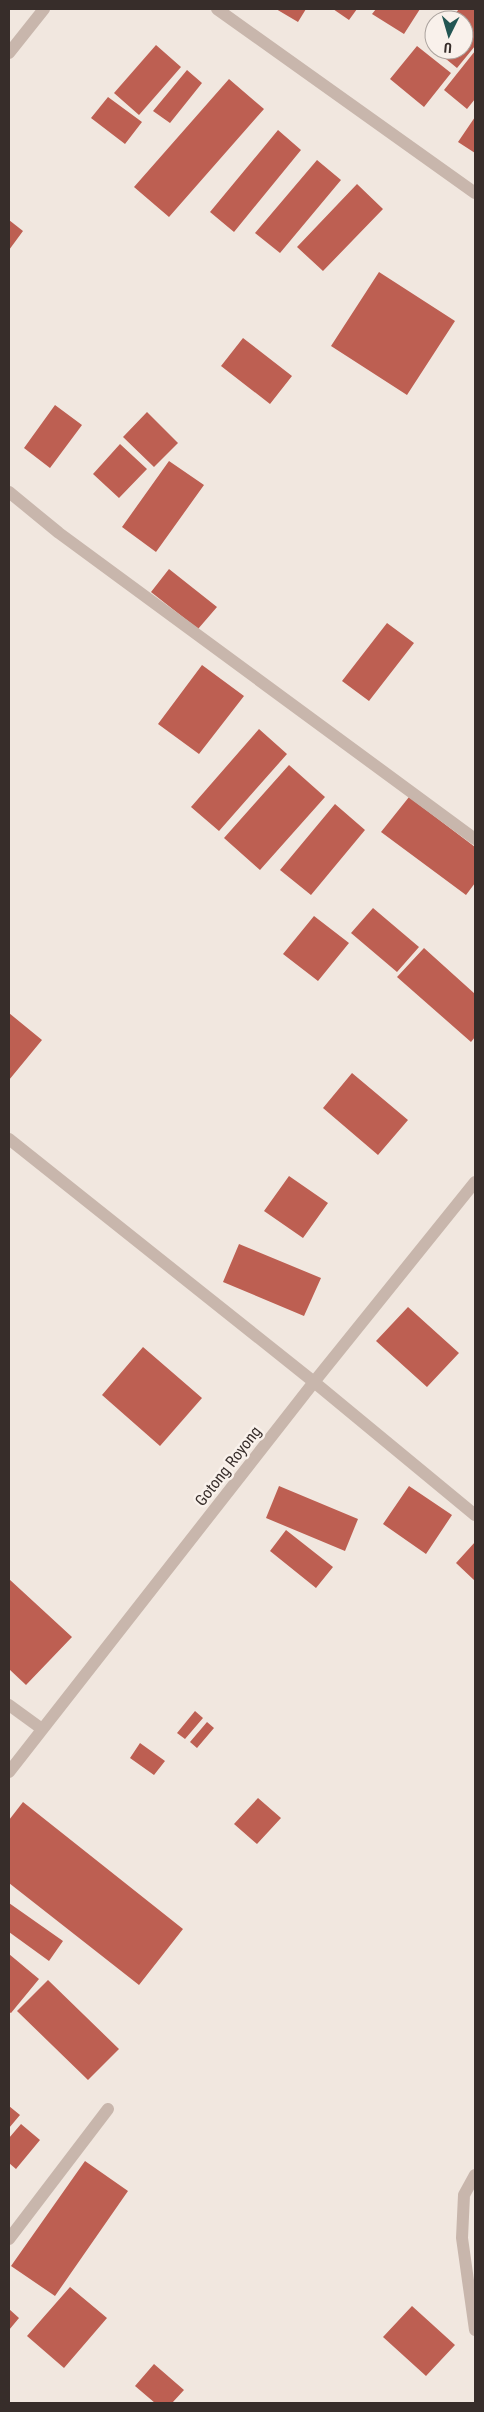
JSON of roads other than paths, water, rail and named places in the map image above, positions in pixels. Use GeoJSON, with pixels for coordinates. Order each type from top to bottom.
{"type":"FeatureCollection","features":[{"type":"Feature","properties":{"kind":"street"},"geometry":{"type":"LineString","coordinates":[[9,53],[44,9]]}},
{"type":"Feature","properties":{"kind":"street"},"geometry":{"type":"LineString","coordinates":[[217,9],[475,193]]}},
{"type":"Feature","properties":{"kind":"street"},"geometry":{"type":"LineString","coordinates":[[9,492],[59,533],[475,839]]}},
{"type":"Feature","properties":{"kind":"street"},"geometry":{"type":"LineString","coordinates":[[9,1139],[314,1382],[475,1515]]}},
{"type":"Feature","properties":{"kind":"street","name":"Gotong Royong"},"geometry":{"type":"LineString","coordinates":[[9,1772],[314,1382],[475,1182]]}},
{"type":"Feature","properties":{"kind":"street"},"geometry":{"type":"LineString","coordinates":[[9,1705],[42,1729]]}},
{"type":"Feature","properties":{"kind":"street"},"geometry":{"type":"LineString","coordinates":[[9,2239],[108,2109]]}},
{"type":"Feature","properties":{"kind":"street"},"geometry":{"type":"LineString","coordinates":[[475,2175],[464,2195],[462,2238],[475,2330]]}}]}
